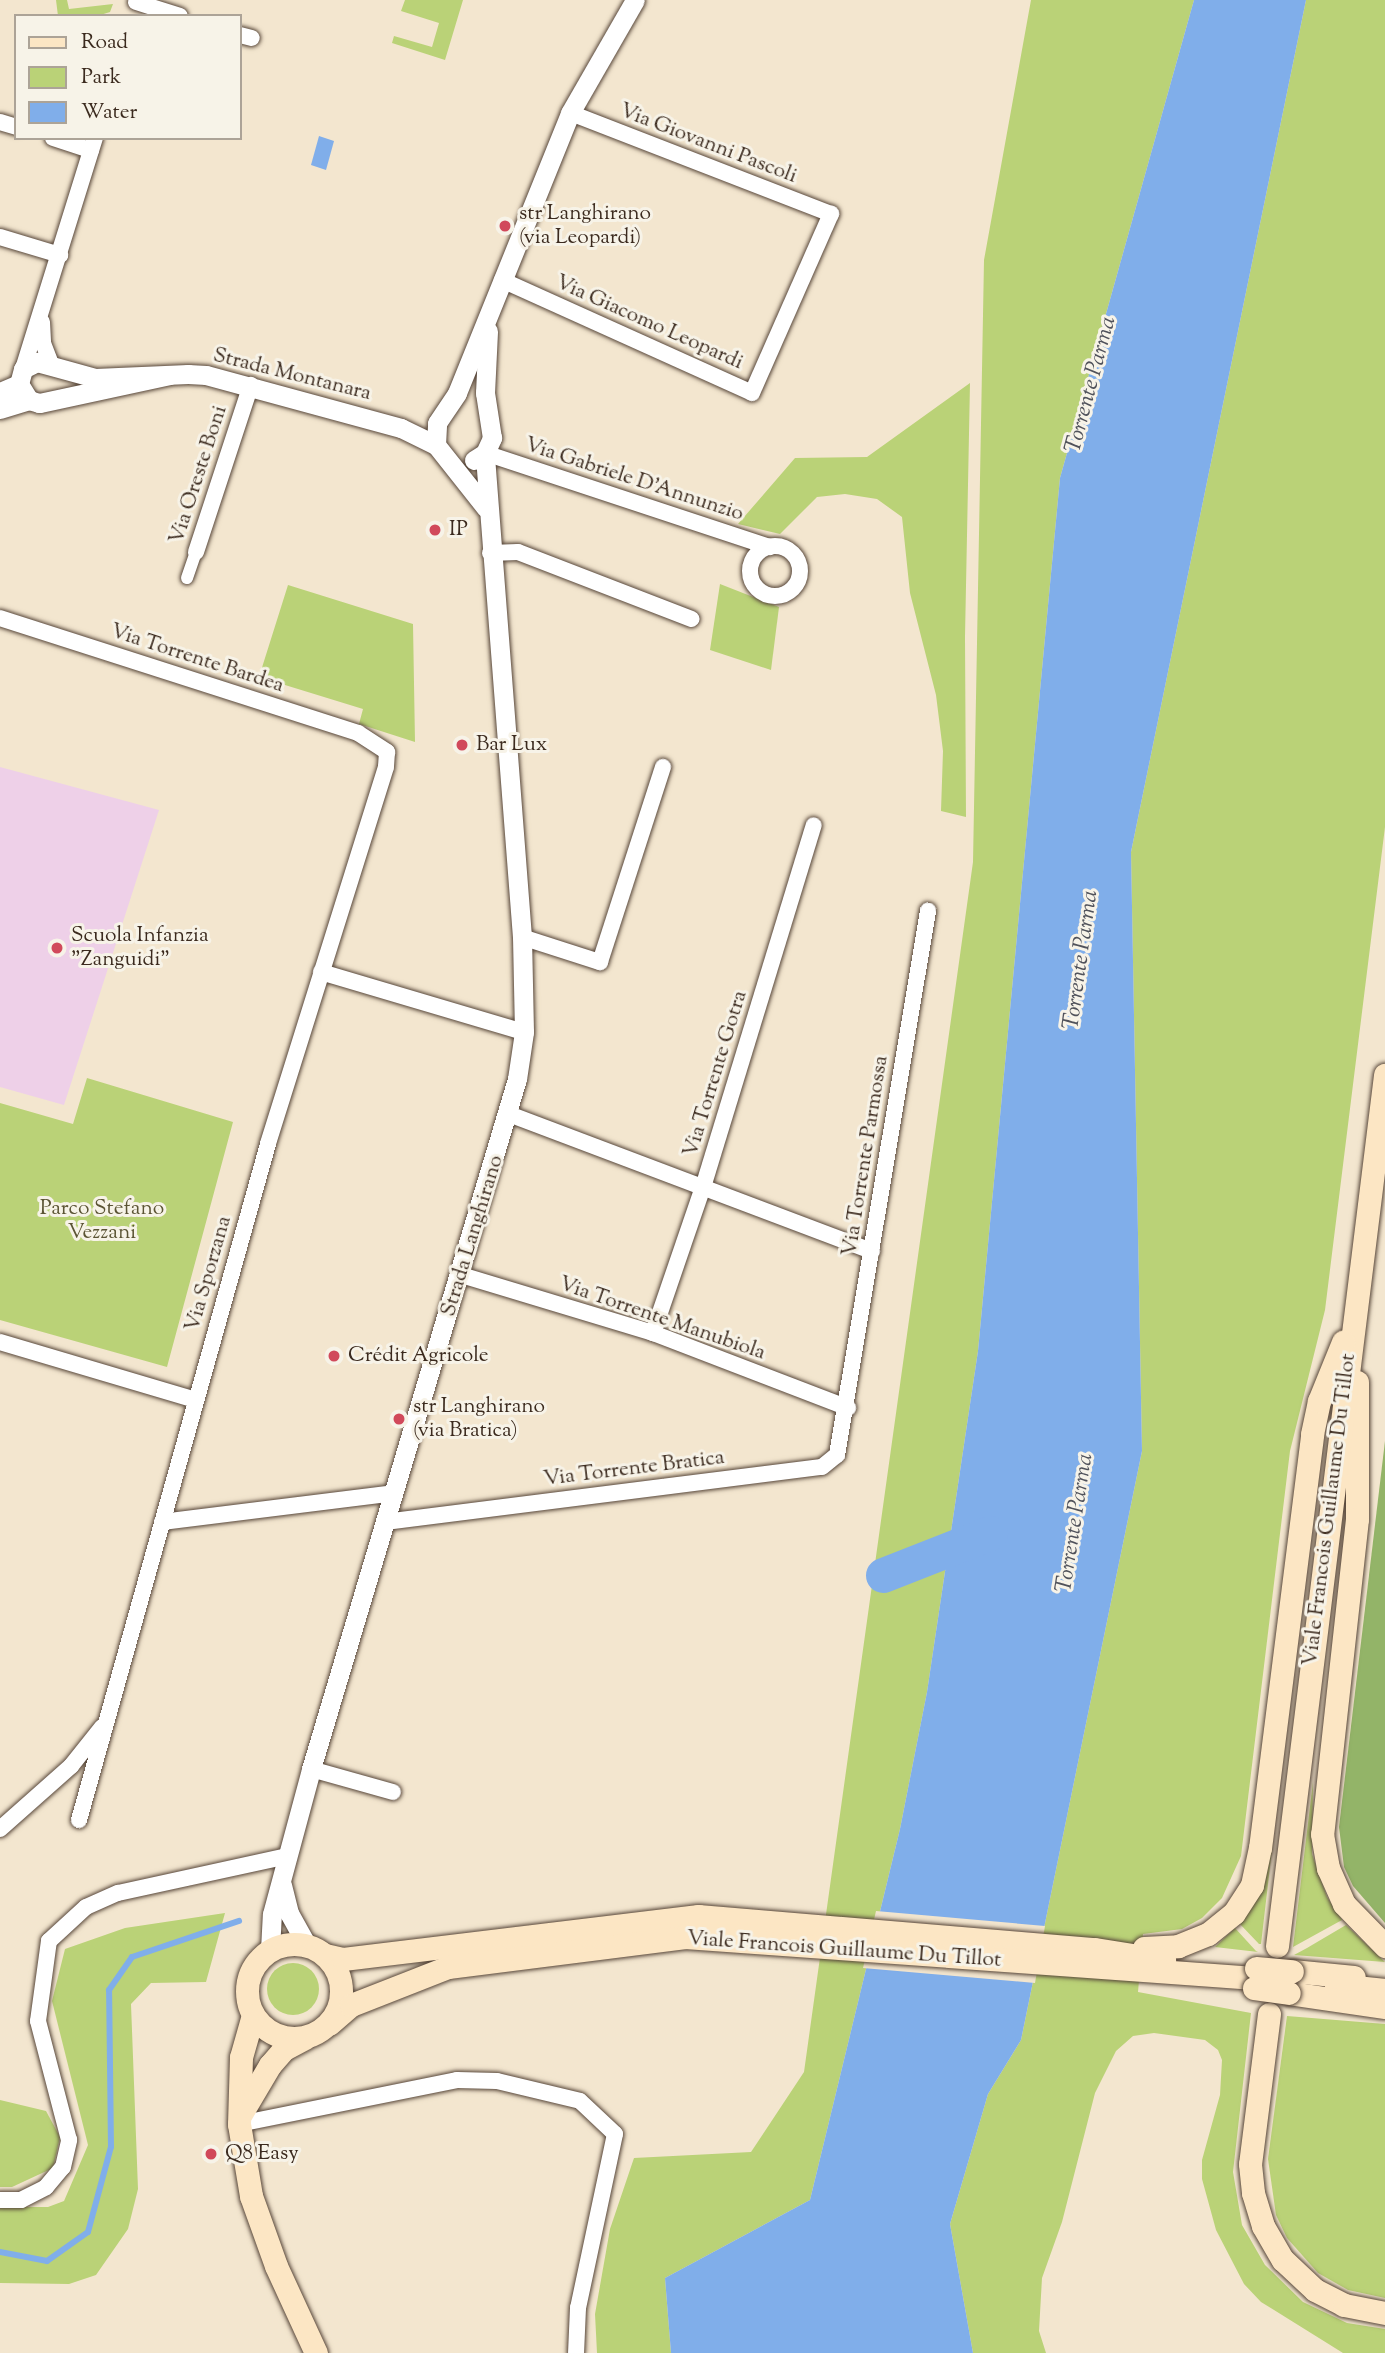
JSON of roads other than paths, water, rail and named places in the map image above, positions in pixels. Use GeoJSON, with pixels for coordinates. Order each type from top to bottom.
{"type":"FeatureCollection","features":[{"type":"Feature","properties":{"kind":"main road","name":"Viale Francois Guillaume Du Tillot"},"geometry":{"type":"LineString","coordinates":[[1277,1945],[1385,1075]]}},
{"type":"Feature","properties":{"kind":"main road"},"geometry":{"type":"LineString","coordinates":[[1355,1313],[1357,1519],[1322,1834],[1328,1868],[1344,1904],[1385,1946]]}},
{"type":"Feature","properties":{"kind":"main road"},"geometry":{"type":"LineString","coordinates":[[1141,1960],[1208,1934],[1230,1918],[1252,1885],[1261,1848],[1312,1434],[1320,1401],[1355,1313]]}},
{"type":"Feature","properties":{"kind":"main road","name":"Viale Francois Guillaume Du Tillot"},"geometry":{"type":"LineString","coordinates":[[316,1950],[343,1959],[664,1918],[780,1932],[1141,1960],[1255,1978]]}},
{"type":"Feature","properties":{"kind":"main road","name":"Viale Francois Guillaume Du Tillot"},"geometry":{"type":"LineString","coordinates":[[329,2024],[351,2005],[463,1964],[667,1938],[780,1932],[1095,1949],[1231,1977],[1255,1978]]}},
{"type":"Feature","properties":{"kind":"main road"},"geometry":{"type":"LineString","coordinates":[[270,1950],[288,1944],[316,1950]]}},
{"type":"Feature","properties":{"kind":"main road","name":"Strada Langhirano"},"geometry":{"type":"LineString","coordinates":[[270,1950],[250,1972],[247,2001],[253,2015],[241,2057],[239,2120],[251,2196],[276,2266],[316,2353]]}},
{"type":"Feature","properties":{"kind":"main road","name":"Strada Langhirano"},"geometry":{"type":"LineString","coordinates":[[316,1950],[337,1970],[342,1989],[339,2007],[329,2024]]}},
{"type":"Feature","properties":{"kind":"main road"},"geometry":{"type":"LineString","coordinates":[[1255,1978],[1385,1990]]}},
{"type":"Feature","properties":{"kind":"main road"},"geometry":{"type":"LineString","coordinates":[[1291,1982],[1385,1979]]}},
{"type":"Feature","properties":{"kind":"main road"},"geometry":{"type":"LineString","coordinates":[[1291,1982],[1385,2007]]}},
{"type":"Feature","properties":{"kind":"main road"},"geometry":{"type":"LineString","coordinates":[[1269,2014],[1251,2164],[1253,2193],[1263,2226],[1283,2260],[1315,2290],[1344,2305],[1385,2313]]}},
{"type":"Feature","properties":{"kind":"main road"},"geometry":{"type":"LineString","coordinates":[[253,2015],[277,2034],[308,2037]]}},
{"type":"Feature","properties":{"kind":"main road"},"geometry":{"type":"LineString","coordinates":[[239,2120],[270,2064],[284,2049],[329,2024]]}},
{"type":"Feature","properties":{"kind":"street","name":"Strada Langhirano"},"geometry":{"type":"LineString","coordinates":[[486,508],[454,462],[436,445],[443,417],[489,316],[570,113],[635,0]]}},
{"type":"Feature","properties":{"kind":"street"},"geometry":{"type":"LineString","coordinates":[[134,6],[171,14]]}},
{"type":"Feature","properties":{"kind":"street","name":"Via Giovanni Pascoli"},"geometry":{"type":"LineString","coordinates":[[570,113],[831,214]]}},
{"type":"Feature","properties":{"kind":"street"},"geometry":{"type":"LineString","coordinates":[[24,385],[93,144],[66,140]]}},
{"type":"Feature","properties":{"kind":"street","name":"Via Giacomo Leopardi"},"geometry":{"type":"LineString","coordinates":[[502,280],[752,393],[831,214]]}},
{"type":"Feature","properties":{"kind":"street"},"geometry":{"type":"LineString","coordinates":[[0,237],[60,256]]}},
{"type":"Feature","properties":{"kind":"street"},"geometry":{"type":"LineString","coordinates":[[42,316],[43,343],[55,368],[59,390],[52,399]]}},
{"type":"Feature","properties":{"kind":"street","name":"Strada Langhirano"},"geometry":{"type":"LineString","coordinates":[[270,1950],[281,1880],[311,1769],[509,1114],[524,1032],[522,937],[486,508],[485,453],[492,438],[485,393],[489,316]]}},
{"type":"Feature","properties":{"kind":"street","name":"Strada Montanara"},"geometry":{"type":"LineString","coordinates":[[0,409],[24,385],[37,362],[95,378],[206,376],[251,385],[401,428],[436,445]]}},
{"type":"Feature","properties":{"kind":"street","name":"Strada Montanara"},"geometry":{"type":"LineString","coordinates":[[0,392],[24,385],[52,399],[170,375]]}},
{"type":"Feature","properties":{"kind":"street","name":"Via Oreste Boni"},"geometry":{"type":"LineString","coordinates":[[187,578],[251,385]]}},
{"type":"Feature","properties":{"kind":"street"},"geometry":{"type":"LineString","coordinates":[[443,417],[463,406],[477,410],[488,421]]}},
{"type":"Feature","properties":{"kind":"street","name":"Strada Montanara"},"geometry":{"type":"LineString","coordinates":[[401,428],[443,417]]}},
{"type":"Feature","properties":{"kind":"street"},"geometry":{"type":"LineString","coordinates":[[454,462],[470,462],[485,453]]}},
{"type":"Feature","properties":{"kind":"street","name":"Via Gabriele D'Annunzio"},"geometry":{"type":"LineString","coordinates":[[485,453],[770,547]]}},
{"type":"Feature","properties":{"kind":"street"},"geometry":{"type":"LineString","coordinates":[[490,553],[518,552],[692,619]]}},
{"type":"Feature","properties":{"kind":"street","name":"Via Torrente Bardea"},"geometry":{"type":"LineString","coordinates":[[0,618],[358,733],[380,745]]}},
{"type":"Feature","properties":{"kind":"street","name":"Via Sporzana"},"geometry":{"type":"LineString","coordinates":[[79,1820],[196,1400],[321,972],[386,767],[387,752],[380,745]]}},
{"type":"Feature","properties":{"kind":"street"},"geometry":{"type":"LineString","coordinates":[[522,937],[600,962],[663,767]]}},
{"type":"Feature","properties":{"kind":"street","name":"Via Torrente Gotra"},"geometry":{"type":"LineString","coordinates":[[653,1333],[704,1184],[814,825]]}},
{"type":"Feature","properties":{"kind":"street","name":"Via Torrente Parmossa"},"geometry":{"type":"LineString","coordinates":[[848,1408],[928,911]]}},
{"type":"Feature","properties":{"kind":"street"},"geometry":{"type":"LineString","coordinates":[[321,972],[524,1032]]}},
{"type":"Feature","properties":{"kind":"street"},"geometry":{"type":"LineString","coordinates":[[509,1114],[704,1184],[872,1251]]}},
{"type":"Feature","properties":{"kind":"street","name":"Via Torrente Manubiola"},"geometry":{"type":"LineString","coordinates":[[461,1275],[653,1333],[848,1408]]}},
{"type":"Feature","properties":{"kind":"street"},"geometry":{"type":"LineString","coordinates":[[0,1342],[196,1400]]}},
{"type":"Feature","properties":{"kind":"street","name":"Via Torrente Bratica"},"geometry":{"type":"LineString","coordinates":[[385,1522],[822,1467],[837,1455],[848,1408]]}},
{"type":"Feature","properties":{"kind":"street"},"geometry":{"type":"LineString","coordinates":[[162,1522],[395,1493]]}},
{"type":"Feature","properties":{"kind":"street"},"geometry":{"type":"LineString","coordinates":[[0,1829],[71,1766],[106,1722]]}},
{"type":"Feature","properties":{"kind":"street"},"geometry":{"type":"LineString","coordinates":[[311,1769],[393,1791]]}},
{"type":"Feature","properties":{"kind":"street"},"geometry":{"type":"LineString","coordinates":[[0,2200],[21,2200],[46,2187],[63,2167],[69,2140],[38,2021],[49,1941],[86,1907],[118,1893],[287,1856]]}},
{"type":"Feature","properties":{"kind":"street","name":"Strada Langhirano"},"geometry":{"type":"LineString","coordinates":[[281,1880],[289,1913],[316,1950]]}},
{"type":"Feature","properties":{"kind":"street"},"geometry":{"type":"LineString","coordinates":[[239,2120],[457,2080],[497,2081],[580,2101],[615,2134],[578,2308],[576,2353]]}},
{"type":"Feature","properties":{"kind":"water","name":"Torrente Parma"},"geometry":{"type":"Polygon","coordinates":[[[1194,0],[1306,0],[1131,852],[1142,1451],[1021,2040],[988,2094],[950,2224],[973,2353],[671,2353],[665,2278],[810,2200],[900,1829],[927,1692],[978,1351],[1060,478],[1194,0]]]}},
{"type":"Feature","properties":{"kind":"water"},"geometry":{"type":"Polygon","coordinates":[[[319,136],[334,141],[326,170],[311,165],[319,136]]]}},
{"type":"Feature","properties":{"kind":"waterway"},"geometry":{"type":"LineString","coordinates":[[883,1575],[990,1533]]}},
{"type":"Feature","properties":{"kind":"waterway"},"geometry":{"type":"LineString","coordinates":[[0,2252],[47,2261],[88,2232],[111,2147],[109,1990],[132,1957],[239,1921]]}},
{"type":"Feature","properties":{"kind":"place","name":"str Langhirano (via Leopardi)"},"geometry":{"type":"Point","coordinates":[505,226]}},
{"type":"Feature","properties":{"kind":"place","name":"IP"},"geometry":{"type":"Point","coordinates":[435,530]}},
{"type":"Feature","properties":{"kind":"place","name":"Bar Lux"},"geometry":{"type":"Point","coordinates":[462,745]}},
{"type":"Feature","properties":{"kind":"place","name":"Scuola Infanzia \"Zanguidi\""},"geometry":{"type":"Point","coordinates":[57,948]}},
{"type":"Feature","properties":{"kind":"place","name":"Crédit Agricole"},"geometry":{"type":"Point","coordinates":[334,1356]}},
{"type":"Feature","properties":{"kind":"place","name":"str Langhirano (via Bratica)"},"geometry":{"type":"Point","coordinates":[399,1419]}},
{"type":"Feature","properties":{"kind":"place","name":"Q8 Easy"},"geometry":{"type":"Point","coordinates":[211,2154]}},
{"type":"Feature","properties":{"kind":"park label","name":"Parco Stefano Vezzani"},"geometry":{"type":"Point","coordinates":[102,1221]}}]}
